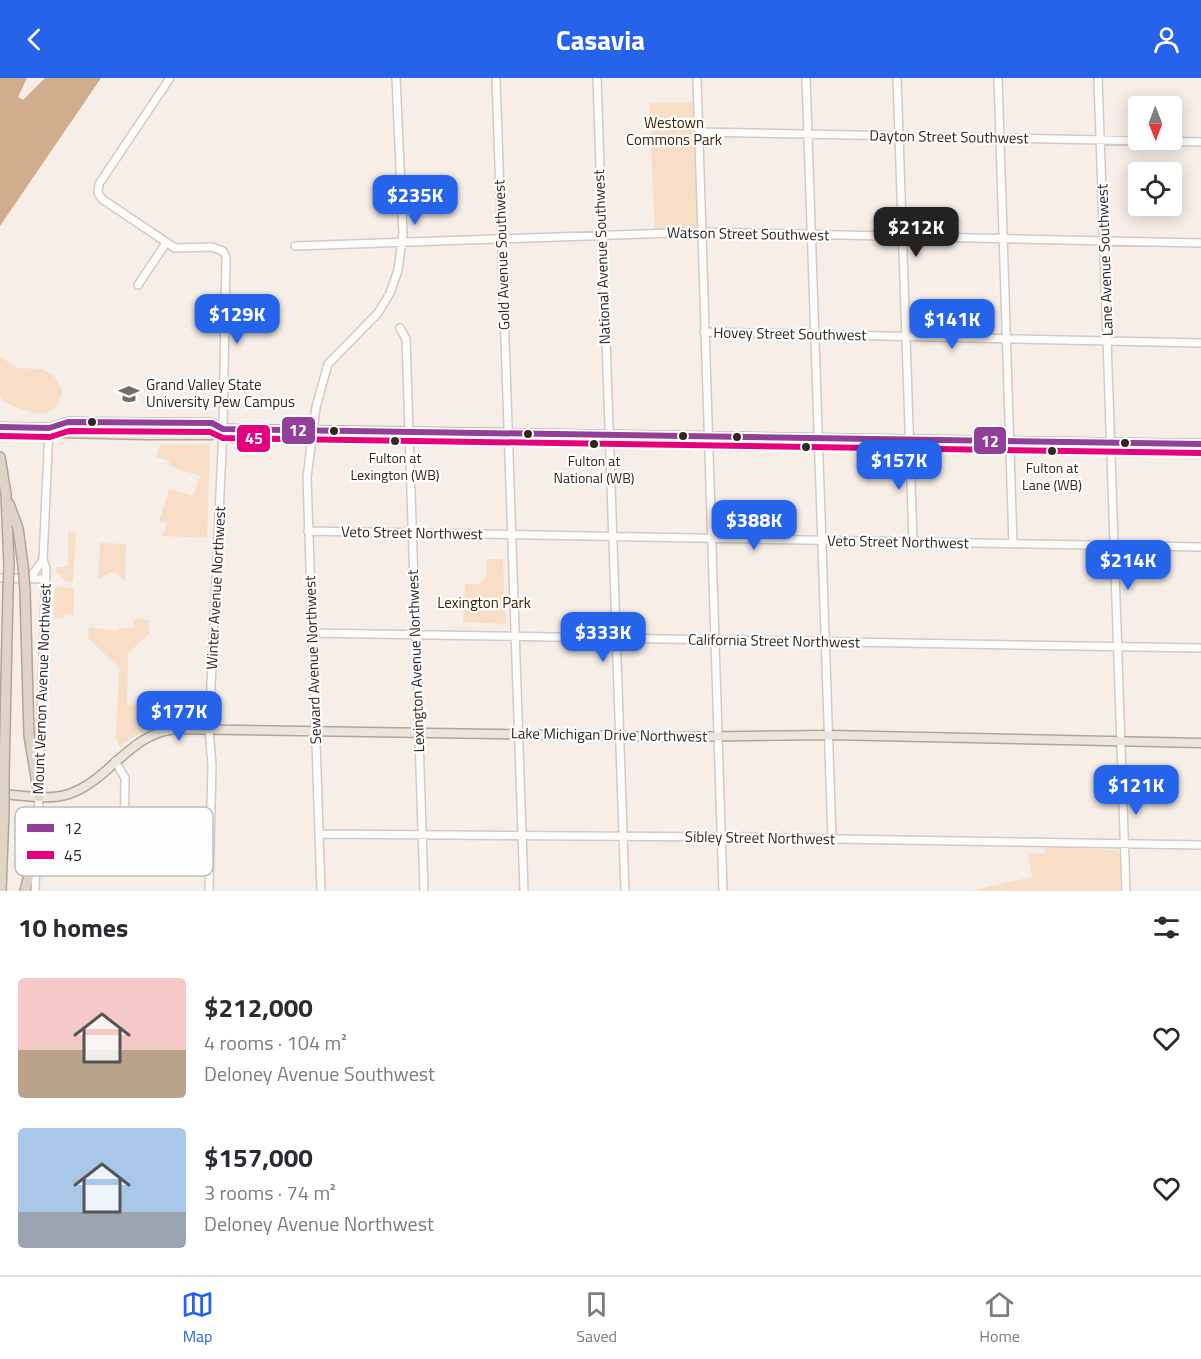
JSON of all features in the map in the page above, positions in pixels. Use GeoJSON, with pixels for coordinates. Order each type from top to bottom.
{"type":"FeatureCollection","features":[{"type":"Feature","properties":{"kind":"highway"},"geometry":{"type":"LineString","coordinates":[[0,457],[6,494],[9,565],[2,891]]}},
{"type":"Feature","properties":{"kind":"highway"},"geometry":{"type":"LineString","coordinates":[[6,494],[18,528],[23,565],[29,735],[39,796]]}},
{"type":"Feature","properties":{"kind":"highway"},"geometry":{"type":"LineString","coordinates":[[25,891],[29,876]]}},
{"type":"Feature","properties":{"kind":"main road"},"geometry":{"type":"LineString","coordinates":[[0,427],[49,428],[68,422],[212,423],[223,429],[1201,444]]}},
{"type":"Feature","properties":{"kind":"main road","name":"Lake Michigan Drive Northwest"},"geometry":{"type":"LineString","coordinates":[[0,794],[56,797],[71,793],[86,785],[135,743],[161,731],[209,729],[316,733],[619,736],[829,735],[1201,743]]}},
{"type":"Feature","properties":{"kind":"street"},"geometry":{"type":"LineString","coordinates":[[138,285],[166,243],[102,199],[98,193],[99,184],[170,78]]}},
{"type":"Feature","properties":{"kind":"street","name":"Seward Avenue Northwest"},"geometry":{"type":"LineString","coordinates":[[321,891],[307,477],[320,386],[328,364],[378,313],[390,293],[402,242],[396,78]]}},
{"type":"Feature","properties":{"kind":"street","name":"Gold Avenue Southwest"},"geometry":{"type":"LineString","coordinates":[[495,78],[524,891]]}},
{"type":"Feature","properties":{"kind":"street","name":"National Avenue Southwest"},"geometry":{"type":"LineString","coordinates":[[597,78],[611,537],[625,891]]}},
{"type":"Feature","properties":{"kind":"street"},"geometry":{"type":"LineString","coordinates":[[697,78],[723,891]]}},
{"type":"Feature","properties":{"kind":"street"},"geometry":{"type":"LineString","coordinates":[[806,78],[832,838]]}},
{"type":"Feature","properties":{"kind":"street"},"geometry":{"type":"LineString","coordinates":[[897,78],[913,542]]}},
{"type":"Feature","properties":{"kind":"street"},"geometry":{"type":"LineString","coordinates":[[998,78],[1013,543]]}},
{"type":"Feature","properties":{"kind":"street","name":"Lane Avenue Southwest"},"geometry":{"type":"LineString","coordinates":[[1098,78],[1126,891]]}},
{"type":"Feature","properties":{"kind":"street","name":"Dayton Street Southwest"},"geometry":{"type":"LineString","coordinates":[[698,132],[1201,142]]}},
{"type":"Feature","properties":{"kind":"street","name":"Watson Street Southwest"},"geometry":{"type":"LineString","coordinates":[[296,246],[501,237],[701,232],[1201,243]]}},
{"type":"Feature","properties":{"kind":"street","name":"Winter Avenue Northwest"},"geometry":{"type":"LineString","coordinates":[[166,243],[181,249],[216,248],[223,251],[226,262],[223,429],[209,729],[212,765],[211,807]]}},
{"type":"Feature","properties":{"kind":"street","name":"Lexington Avenue Northwest"},"geometry":{"type":"LineString","coordinates":[[400,327],[406,339],[407,432],[424,891]]}},
{"type":"Feature","properties":{"kind":"street","name":"Hovey Street Southwest"},"geometry":{"type":"LineString","coordinates":[[704,332],[1201,343]]}},
{"type":"Feature","properties":{"kind":"street","name":"Mount Vernon Avenue Northwest"},"geometry":{"type":"LineString","coordinates":[[39,807],[45,579],[43,560],[49,428]]}},
{"type":"Feature","properties":{"kind":"street","name":"Veto Street Northwest"},"geometry":{"type":"LineString","coordinates":[[308,531],[1201,547]]}},
{"type":"Feature","properties":{"kind":"street","name":"Mount Vernon Avenue Northwest"},"geometry":{"type":"LineString","coordinates":[[24,579],[32,575],[43,560]]}},
{"type":"Feature","properties":{"kind":"street"},"geometry":{"type":"LineString","coordinates":[[0,578],[45,579]]}},
{"type":"Feature","properties":{"kind":"street","name":"California Street Northwest"},"geometry":{"type":"LineString","coordinates":[[311,633],[1201,648]]}},
{"type":"Feature","properties":{"kind":"street"},"geometry":{"type":"LineString","coordinates":[[115,761],[125,778],[125,807]]}},
{"type":"Feature","properties":{"kind":"street","name":"Sibley Street Northwest"},"geometry":{"type":"LineString","coordinates":[[319,834],[832,838],[1201,845]]}},
{"type":"Feature","properties":{"kind":"street","name":"Mount Vernon Avenue Northwest"},"geometry":{"type":"LineString","coordinates":[[35,891],[36,876]]}},
{"type":"Feature","properties":{"kind":"street","name":"Winter Avenue Northwest"},"geometry":{"type":"LineString","coordinates":[[209,876],[209,891]]}},
{"type":"Feature","properties":{"kind":"green space","name":"Westown Commons Park"},"geometry":{"type":"Polygon","coordinates":[[[697,102],[701,232],[655,233],[649,103],[697,102]]]}},
{"type":"Feature","properties":{"kind":"green space"},"geometry":{"type":"Polygon","coordinates":[[[0,357],[18,368],[41,369],[53,374],[62,390],[59,402],[54,409],[47,412],[30,412],[3,401],[0,393],[0,357]]]}},
{"type":"Feature","properties":{"kind":"green space"},"geometry":{"type":"Polygon","coordinates":[[[160,444],[206,444],[210,448],[207,538],[162,536],[167,524],[159,521],[169,489],[193,496],[200,476],[169,466],[169,461],[156,457],[160,444]]]}},
{"type":"Feature","properties":{"kind":"green space"},"geometry":{"type":"Polygon","coordinates":[[[68,531],[76,532],[73,582],[67,582],[56,572],[56,567],[64,567],[68,564],[68,531]]]}},
{"type":"Feature","properties":{"kind":"green space"},"geometry":{"type":"Polygon","coordinates":[[[100,543],[126,544],[125,582],[117,573],[110,572],[98,580],[100,543]]]}},
{"type":"Feature","properties":{"kind":"green space","name":"Lexington Park"},"geometry":{"type":"Polygon","coordinates":[[[487,559],[503,559],[506,624],[463,622],[465,584],[480,584],[486,576],[487,559]]]}},
{"type":"Feature","properties":{"kind":"green space"},"geometry":{"type":"Polygon","coordinates":[[[59,587],[74,588],[74,615],[64,614],[63,619],[54,618],[55,590],[59,587]]]}},
{"type":"Feature","properties":{"kind":"green space"},"geometry":{"type":"Polygon","coordinates":[[[134,619],[149,620],[149,634],[128,653],[127,704],[136,705],[137,712],[192,714],[193,708],[200,708],[200,718],[198,722],[176,723],[147,730],[120,747],[116,739],[119,668],[88,638],[89,627],[118,631],[118,628],[134,628],[134,619]]]}},
{"type":"Feature","properties":{"kind":"green space"},"geometry":{"type":"Polygon","coordinates":[[[1046,847],[1117,850],[1121,858],[1122,891],[969,891],[1032,877],[1028,853],[1045,854],[1046,847]]]}},
{"type":"Feature","properties":{"kind":"shaded area"},"geometry":{"type":"Polygon","coordinates":[[[0,78],[27,78],[18,97],[23,100],[45,78],[101,78],[0,226],[0,78]]]}},
{"type":"Feature","properties":{"kind":"transit line","name":"12"},"geometry":{"type":"LineString","coordinates":[[0,427],[49,428],[68,422],[212,423],[223,429],[1201,444]]}},
{"type":"Feature","properties":{"kind":"transit line","name":"45"},"geometry":{"type":"LineString","coordinates":[[0,436],[50,437],[69,431],[210,432],[223,438],[1201,453]]}},
{"type":"Feature","properties":{"kind":"place","name":"Grand Valley State University Pew Campus"},"geometry":{"type":"Point","coordinates":[129,394]}},
{"type":"Feature","properties":{"kind":"place","name":"Fulton at Lexington (WB)"},"geometry":{"type":"Point","coordinates":[395,441]}},
{"type":"Feature","properties":{"kind":"place","name":"Fulton at National (WB)"},"geometry":{"type":"Point","coordinates":[594,444]}},
{"type":"Feature","properties":{"kind":"place","name":"Fulton at Lane (WB)"},"geometry":{"type":"Point","coordinates":[1052,451]}}]}
